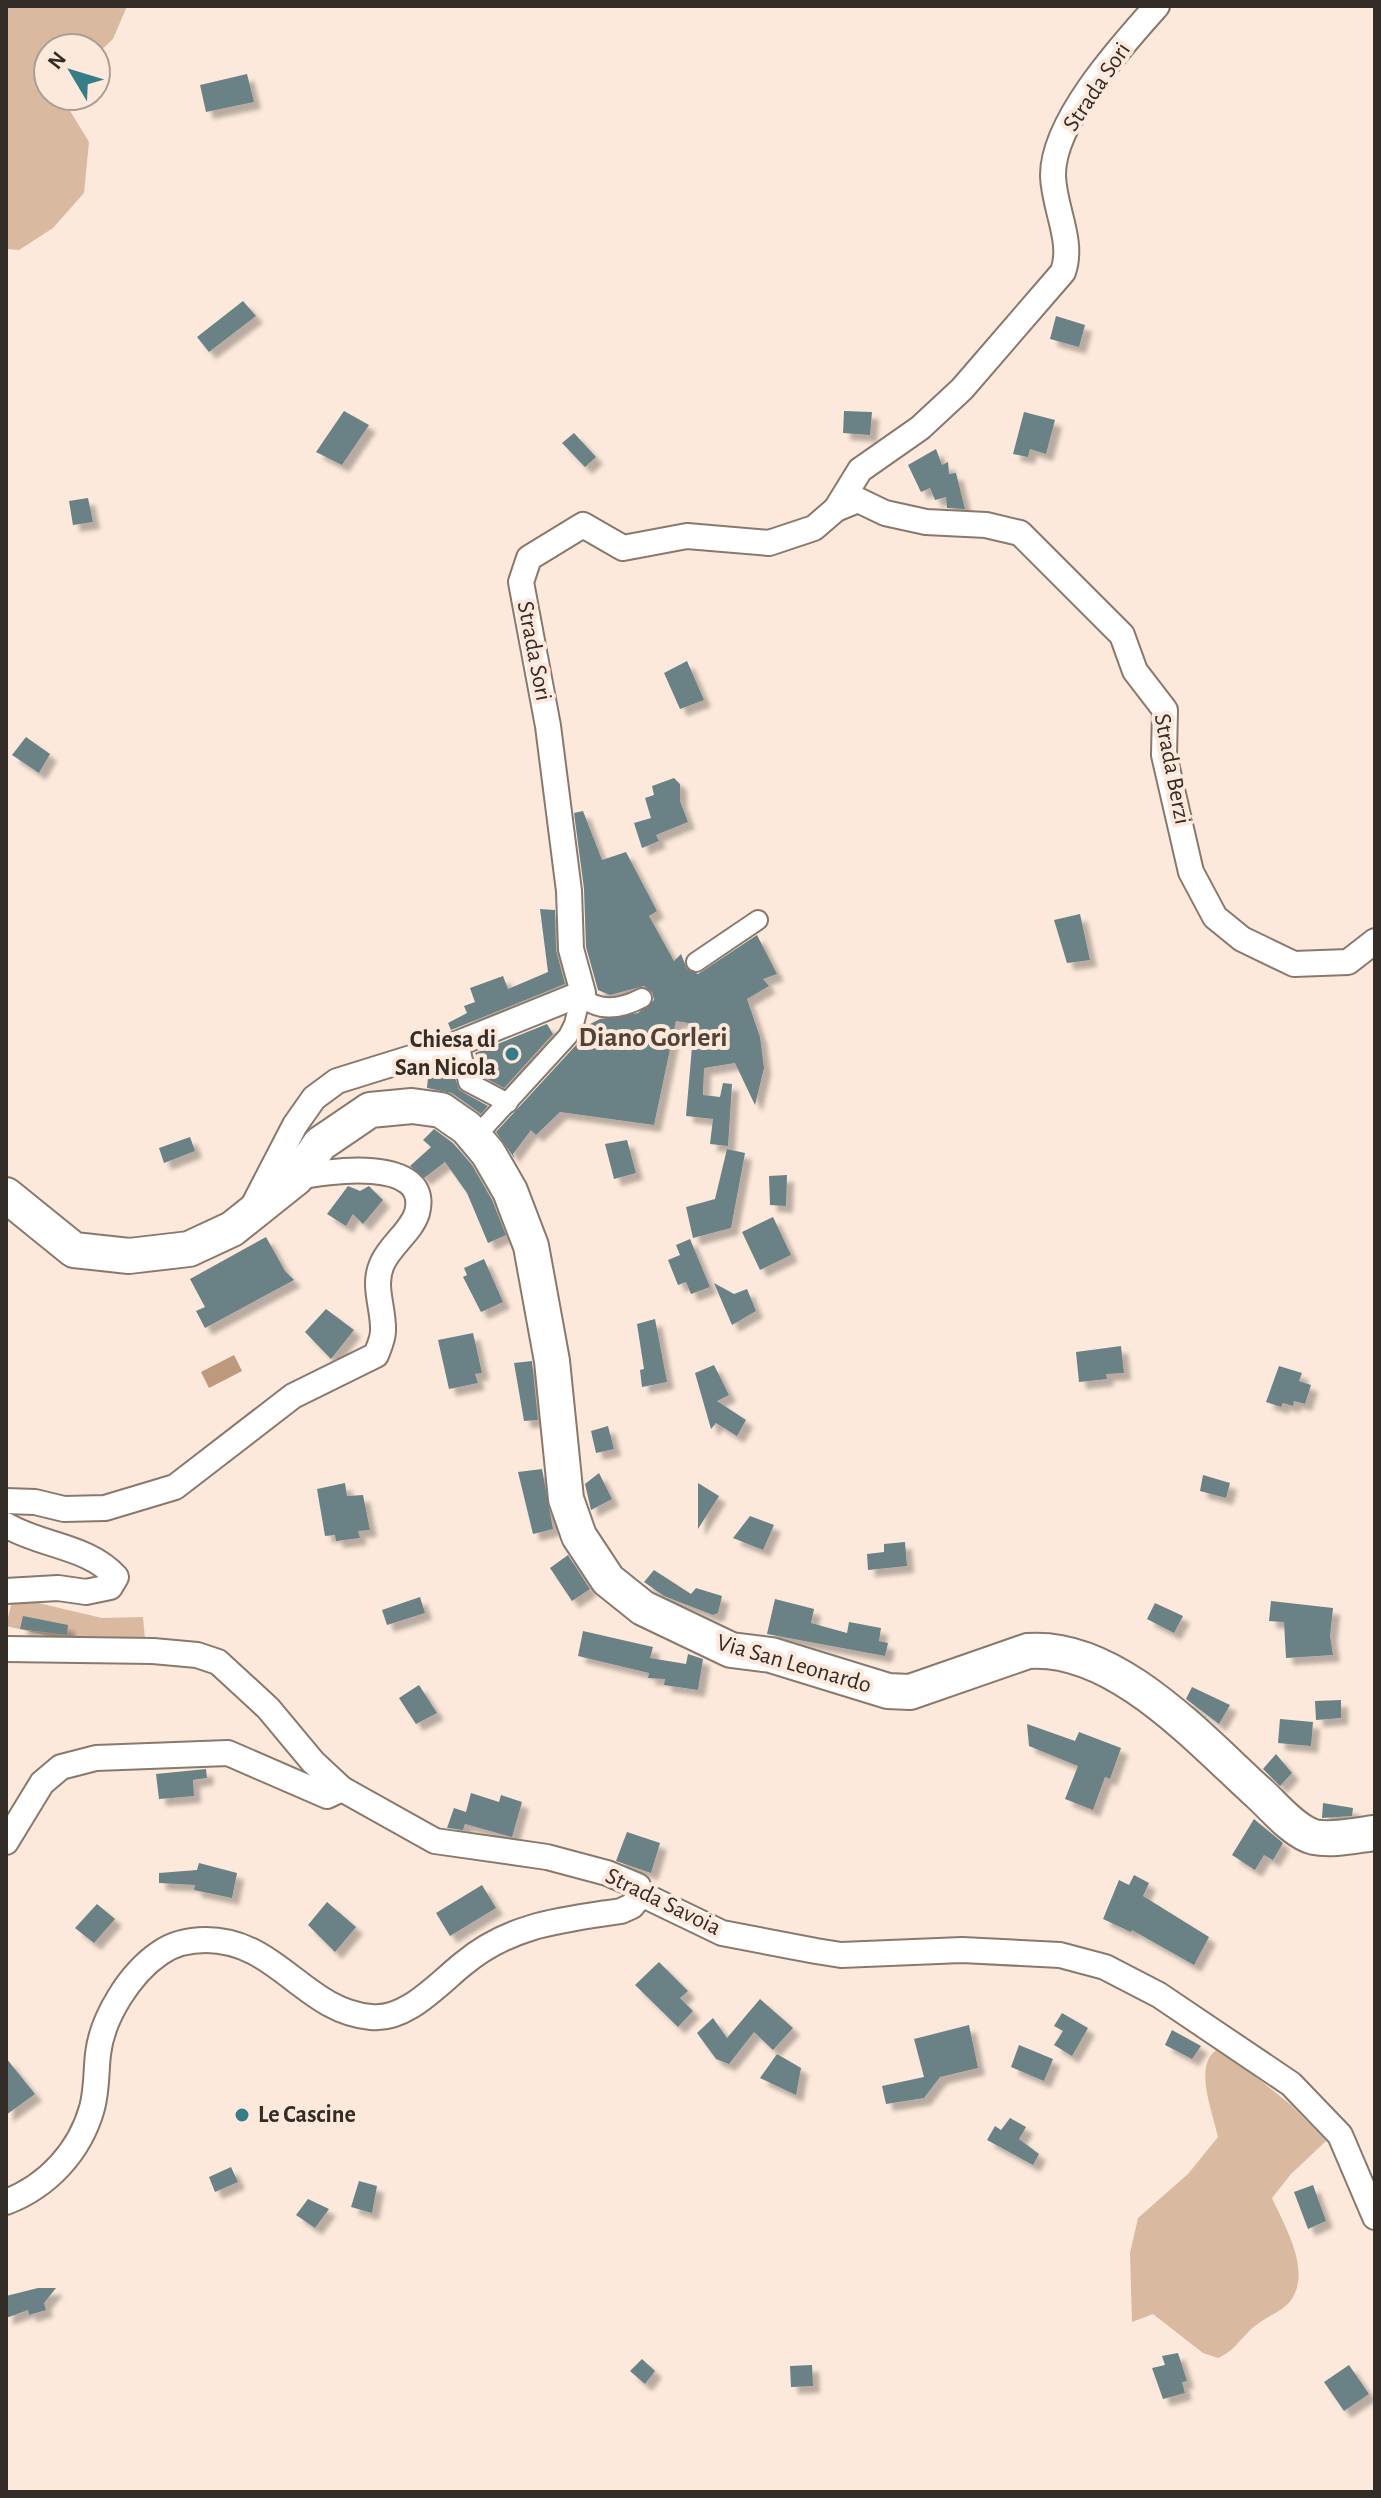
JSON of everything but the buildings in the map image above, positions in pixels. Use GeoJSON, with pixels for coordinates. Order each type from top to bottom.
{"type":"FeatureCollection","features":[{"type":"Feature","properties":{"kind":"main road","name":"Via San Leonardo"},"geometry":{"type":"LineString","coordinates":[[6,1195],[74,1250],[129,1256],[189,1249],[232,1229],[296,1178],[320,1144],[370,1110],[412,1106],[441,1110],[467,1128],[488,1153],[510,1191],[531,1246],[552,1361],[566,1499],[579,1536],[608,1580],[643,1608],[731,1650],[771,1655],[888,1691],[910,1692],[1028,1651],[1044,1650],[1077,1657],[1119,1676],[1159,1704],[1286,1818],[1313,1837],[1375,1833]]}},
{"type":"Feature","properties":{"kind":"street","name":"Strada Sori"},"geometry":{"type":"LineString","coordinates":[[581,996],[583,991],[571,949],[569,891],[548,726],[521,582],[529,558],[583,525],[623,548],[687,536],[769,543],[814,528],[836,509],[860,470],[920,428],[962,389],[1063,272],[1069,255],[1055,199],[1053,172],[1063,135],[1080,105],[1157,6]]}},
{"type":"Feature","properties":{"kind":"street","name":"Strada Berzi"},"geometry":{"type":"LineString","coordinates":[[836,509],[858,500],[885,513],[926,522],[986,525],[1020,533],[1122,635],[1135,671],[1165,710],[1164,755],[1191,872],[1215,917],[1242,939],[1294,964],[1348,962],[1375,941]]}},
{"type":"Feature","properties":{"kind":"street"},"geometry":{"type":"LineString","coordinates":[[696,962],[758,920]]}},
{"type":"Feature","properties":{"kind":"street"},"geometry":{"type":"LineString","coordinates":[[581,996],[593,1006],[605,1008],[628,1005],[642,998]]}},
{"type":"Feature","properties":{"kind":"street"},"geometry":{"type":"LineString","coordinates":[[247,1216],[295,1125],[314,1098],[337,1081],[459,1043],[581,996]]}},
{"type":"Feature","properties":{"kind":"street"},"geometry":{"type":"LineString","coordinates":[[467,1128],[480,1132],[572,1030],[581,996]]}},
{"type":"Feature","properties":{"kind":"street"},"geometry":{"type":"LineString","coordinates":[[459,1043],[468,1082],[508,1103]]}},
{"type":"Feature","properties":{"kind":"street"},"geometry":{"type":"LineString","coordinates":[[6,1501],[35,1502],[64,1509],[105,1508],[175,1487],[293,1396],[376,1355],[384,1333],[377,1289],[381,1264],[414,1221],[418,1208],[415,1194],[403,1178],[381,1172],[356,1169],[296,1178]]}},
{"type":"Feature","properties":{"kind":"street"},"geometry":{"type":"LineString","coordinates":[[6,1525],[46,1543],[102,1562],[116,1577],[110,1587],[86,1592],[58,1588],[6,1591]]}},
{"type":"Feature","properties":{"kind":"street","name":"Strada Savoia"},"geometry":{"type":"LineString","coordinates":[[6,1649],[47,1647],[105,1653],[153,1651],[197,1655],[218,1662],[268,1708],[313,1762],[342,1789],[435,1841],[547,1857],[607,1873],[638,1886],[641,1894],[722,1933],[841,1955],[962,1950],[1060,1955],[1105,1967],[1171,2002],[1291,2084],[1340,2135],[1375,2217]]}},
{"type":"Feature","properties":{"kind":"street"},"geometry":{"type":"LineString","coordinates":[[6,1842],[42,1783],[61,1767],[96,1758],[228,1753],[327,1796],[342,1789]]}},
{"type":"Feature","properties":{"kind":"street"},"geometry":{"type":"LineString","coordinates":[[6,2202],[38,2185],[64,2165],[92,2109],[98,2051],[108,2018],[136,1976],[157,1955],[173,1945],[194,1940],[225,1940],[256,1950],[324,2001],[373,2018],[397,2015],[466,1961],[498,1941],[540,1923],[621,1911],[632,1906],[641,1894]]}},
{"type":"Feature","properties":{"kind":"shaded area"},"geometry":{"type":"Polygon","coordinates":[[[6,6],[127,6],[112,40],[112,32],[32,32],[32,112],[71,112],[89,142],[84,193],[53,228],[19,250],[6,249],[6,6]]]}},
{"type":"Feature","properties":{"kind":"shaded area"},"geometry":{"type":"Polygon","coordinates":[[[234,1355],[242,1371],[209,1388],[201,1372],[234,1355]]]}},
{"type":"Feature","properties":{"kind":"shaded area"},"geometry":{"type":"Polygon","coordinates":[[[13,1597],[102,1618],[143,1617],[145,1640],[57,1638],[6,1626],[13,1597]]]}},
{"type":"Feature","properties":{"kind":"shaded area"},"geometry":{"type":"Polygon","coordinates":[[[1220,2048],[1291,2105],[1326,2141],[1291,2174],[1272,2198],[1297,2258],[1299,2271],[1294,2295],[1287,2305],[1260,2322],[1229,2352],[1218,2358],[1203,2353],[1153,2314],[1132,2322],[1130,2253],[1138,2218],[1188,2174],[1218,2137],[1205,2075],[1211,2055],[1220,2048]]]}},
{"type":"Feature","properties":{"kind":"place","name":"Chiesa di San Nicola"},"geometry":{"type":"Point","coordinates":[512,1054]}},
{"type":"Feature","properties":{"kind":"place","name":"Le Cascine"},"geometry":{"type":"Point","coordinates":[242,2115]}},
{"type":"Feature","properties":{"kind":"district","name":"Diano Gorleri"},"geometry":{"type":"Point","coordinates":[653,1038]}}]}
